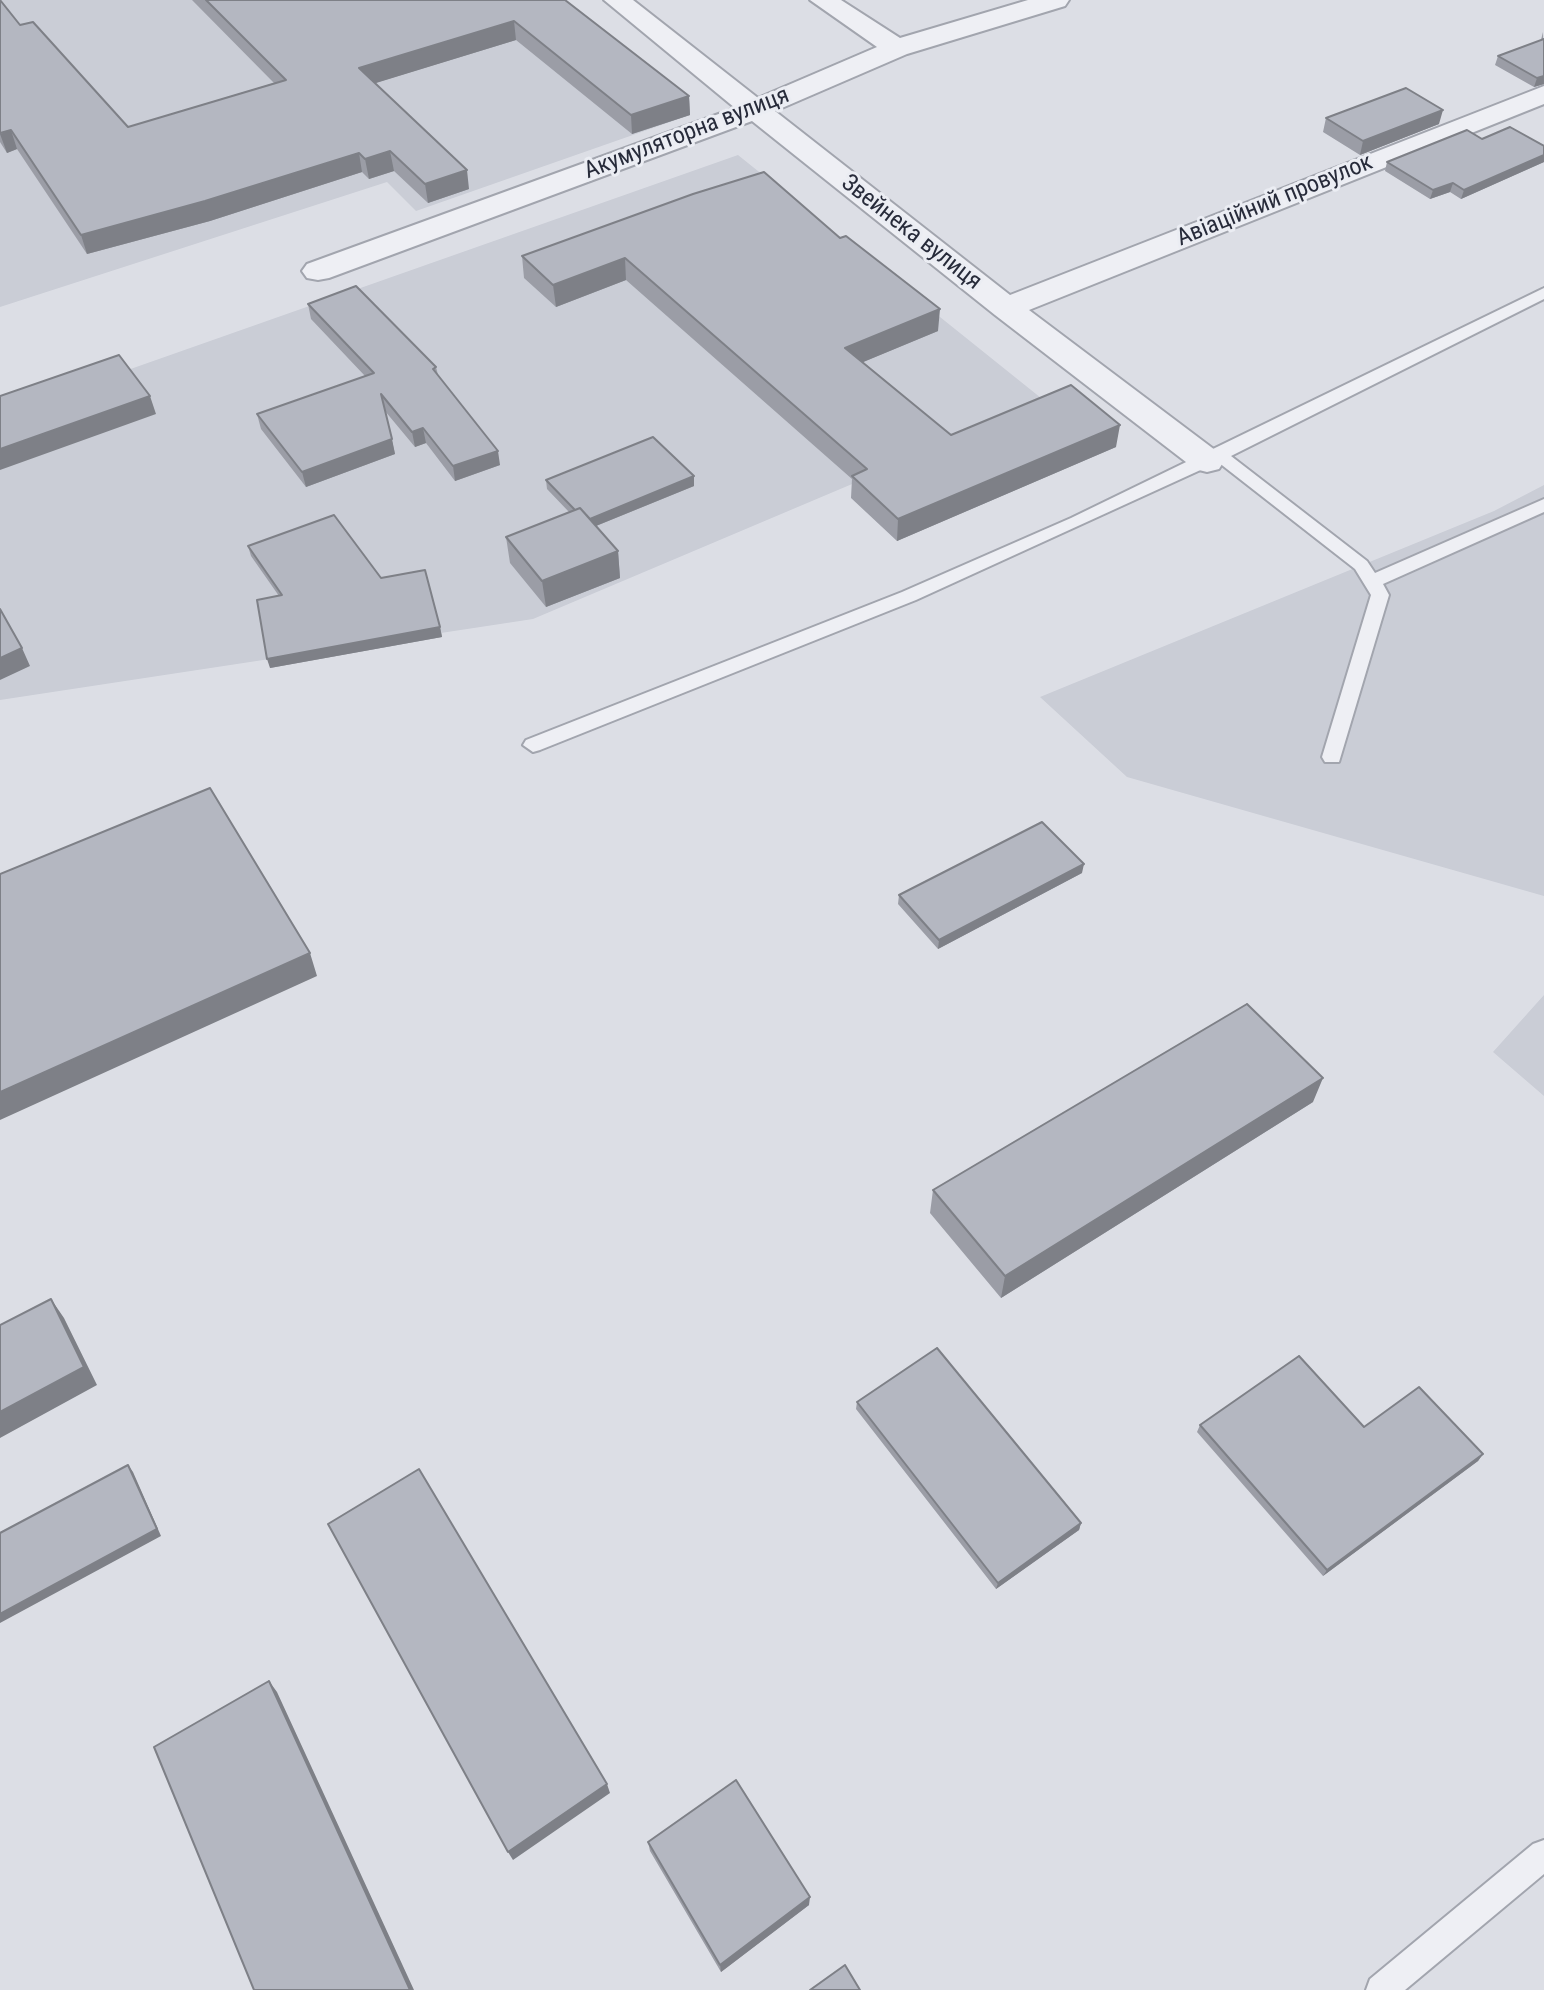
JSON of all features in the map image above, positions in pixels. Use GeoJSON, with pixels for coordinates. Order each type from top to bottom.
{"type":"FeatureCollection","features":[{"type":"Feature","properties":{"kind":"street","name":"Звейнека вулиця"},"geometry":{"type":"LineString","coordinates":[[617,0],[1006,308],[1213,458]]}},
{"type":"Feature","properties":{"kind":"street"},"geometry":{"type":"LineString","coordinates":[[823,0],[897,48]]}},
{"type":"Feature","properties":{"kind":"street","name":"Акумуляторна вулиця"},"geometry":{"type":"LineString","coordinates":[[318,271],[755,110],[897,48],[1056,0]]}},
{"type":"Feature","properties":{"kind":"street","name":"Авіаційний провулок"},"geometry":{"type":"LineString","coordinates":[[1006,308],[1544,94]]}},
{"type":"Feature","properties":{"kind":"lane"},"geometry":{"type":"LineString","coordinates":[[533,745],[909,596],[1213,458],[1544,293]]}},
{"type":"Feature","properties":{"kind":"lane"},"geometry":{"type":"LineString","coordinates":[[1213,458],[1361,565],[1380,595],[1332,757]]}},
{"type":"Feature","properties":{"kind":"lane"},"geometry":{"type":"LineString","coordinates":[[1372,582],[1544,505]]}},
{"type":"Feature","properties":{"kind":"lane"},"geometry":{"type":"LineString","coordinates":[[1381,1990],[1544,1855]]}},
{"type":"Feature","properties":{"kind":"shaded area"},"geometry":{"type":"Polygon","coordinates":[[[0,0],[545,0],[690,115],[416,211],[387,182],[0,307],[0,0]]]}},
{"type":"Feature","properties":{"kind":"shaded area"},"geometry":{"type":"Polygon","coordinates":[[[738,155],[1046,402],[533,619],[0,700],[0,415],[738,155]]]}},
{"type":"Feature","properties":{"kind":"shaded area"},"geometry":{"type":"Polygon","coordinates":[[[1544,485],[1544,896],[1127,777],[1040,697],[1494,511],[1544,485]]]}},
{"type":"Feature","properties":{"kind":"shaded area"},"geometry":{"type":"Polygon","coordinates":[[[1544,995],[1544,1096],[1493,1052],[1544,995]]]}},
{"type":"Feature","properties":{"kind":"building"},"geometry":{"type":"Polygon","coordinates":[[[0,0],[20,25],[33,22],[128,127],[286,80],[206,0],[565,0],[689,96],[631,115],[514,21],[359,68],[467,170],[425,184],[390,151],[365,159],[359,153],[205,201],[81,235],[11,130],[0,133],[0,0]]]}},
{"type":"Feature","properties":{"kind":"building"},"geometry":{"type":"Polygon","coordinates":[[[1544,39],[1544,76],[1537,78],[1498,56],[1544,39]]]}},
{"type":"Feature","properties":{"kind":"building"},"geometry":{"type":"Polygon","coordinates":[[[1406,88],[1443,110],[1363,141],[1326,118],[1406,88]]]}},
{"type":"Feature","properties":{"kind":"building"},"geometry":{"type":"Polygon","coordinates":[[[1510,127],[1544,146],[1544,155],[1464,190],[1453,183],[1433,190],[1387,162],[1467,130],[1482,139],[1510,127]]]}},
{"type":"Feature","properties":{"kind":"building"},"geometry":{"type":"Polygon","coordinates":[[[764,172],[840,238],[846,236],[940,309],[845,348],[951,435],[1071,385],[1120,425],[898,519],[852,476],[867,469],[625,258],[553,285],[522,256],[693,194],[764,172]]]}},
{"type":"Feature","properties":{"kind":"building"},"geometry":{"type":"Polygon","coordinates":[[[356,286],[436,367],[433,369],[498,451],[453,466],[423,428],[412,432],[381,394],[392,439],[302,472],[257,414],[374,373],[308,304],[356,286]]]}},
{"type":"Feature","properties":{"kind":"building"},"geometry":{"type":"Polygon","coordinates":[[[119,355],[150,396],[0,449],[0,396],[119,355]]]}},
{"type":"Feature","properties":{"kind":"building"},"geometry":{"type":"Polygon","coordinates":[[[653,437],[694,476],[590,519],[580,508],[575,510],[546,480],[653,437]]]}},
{"type":"Feature","properties":{"kind":"building"},"geometry":{"type":"Polygon","coordinates":[[[580,508],[618,551],[542,581],[506,537],[580,508]]]}},
{"type":"Feature","properties":{"kind":"building"},"geometry":{"type":"Polygon","coordinates":[[[334,515],[381,578],[425,570],[440,627],[267,659],[257,600],[282,595],[248,546],[334,515]]]}},
{"type":"Feature","properties":{"kind":"building"},"geometry":{"type":"Polygon","coordinates":[[[0,609],[22,648],[0,658],[0,609]]]}},
{"type":"Feature","properties":{"kind":"building"},"geometry":{"type":"Polygon","coordinates":[[[210,788],[310,953],[0,1092],[0,874],[210,788]]]}},
{"type":"Feature","properties":{"kind":"building"},"geometry":{"type":"Polygon","coordinates":[[[1042,822],[1084,864],[939,940],[899,895],[1042,822]]]}},
{"type":"Feature","properties":{"kind":"building"},"geometry":{"type":"Polygon","coordinates":[[[1247,1004],[1323,1078],[1005,1276],[933,1190],[1247,1004]]]}},
{"type":"Feature","properties":{"kind":"building"},"geometry":{"type":"Polygon","coordinates":[[[51,1299],[84,1367],[0,1412],[0,1325],[51,1299]]]}},
{"type":"Feature","properties":{"kind":"building"},"geometry":{"type":"Polygon","coordinates":[[[937,1348],[1081,1523],[998,1583],[857,1402],[937,1348]]]}},
{"type":"Feature","properties":{"kind":"building"},"geometry":{"type":"Polygon","coordinates":[[[1299,1356],[1364,1427],[1419,1387],[1483,1454],[1327,1570],[1200,1425],[1299,1356]]]}},
{"type":"Feature","properties":{"kind":"building"},"geometry":{"type":"Polygon","coordinates":[[[128,1465],[157,1529],[0,1614],[0,1533],[128,1465]]]}},
{"type":"Feature","properties":{"kind":"building"},"geometry":{"type":"Polygon","coordinates":[[[419,1469],[607,1784],[508,1852],[328,1524],[419,1469]]]}},
{"type":"Feature","properties":{"kind":"building"},"geometry":{"type":"Polygon","coordinates":[[[269,1681],[410,1990],[254,1990],[154,1747],[269,1681]]]}},
{"type":"Feature","properties":{"kind":"building"},"geometry":{"type":"Polygon","coordinates":[[[736,1780],[810,1897],[720,1965],[648,1842],[736,1780]]]}},
{"type":"Feature","properties":{"kind":"building"},"geometry":{"type":"Polygon","coordinates":[[[845,1965],[860,1990],[810,1990],[845,1965]]]}}]}
